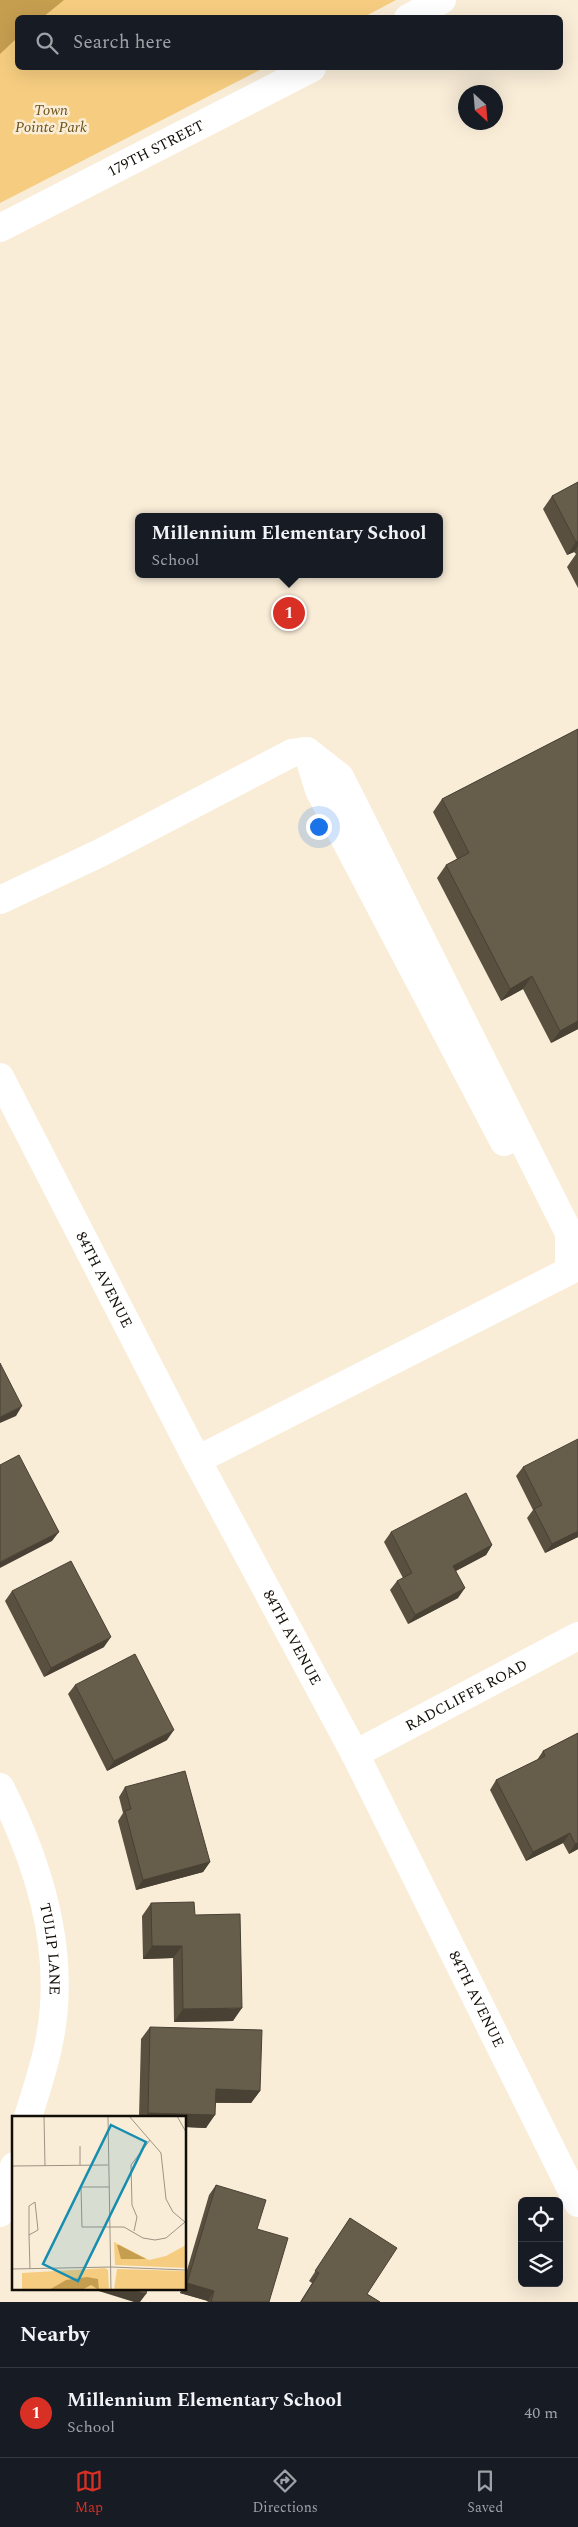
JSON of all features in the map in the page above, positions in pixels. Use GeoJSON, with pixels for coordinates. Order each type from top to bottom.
{"type":"FeatureCollection","features":[{"type":"Feature","properties":{"kind":"street"},"geometry":{"type":"LineString","coordinates":[[414,15],[442,0]]}},
{"type":"Feature","properties":{"kind":"street","name":"179TH STREET"},"geometry":{"type":"LineString","coordinates":[[0,228],[308,70]]}},
{"type":"Feature","properties":{"kind":"street"},"geometry":{"type":"LineString","coordinates":[[0,900],[100,853],[292,753],[307,752],[340,777],[569,1233],[569,1271],[197,1460]]}},
{"type":"Feature","properties":{"kind":"street","name":"84TH AVENUE"},"geometry":{"type":"LineString","coordinates":[[0,1077],[197,1460],[355,1754],[578,2203]]}},
{"type":"Feature","properties":{"kind":"street","name":"RADCLIFFE ROAD"},"geometry":{"type":"LineString","coordinates":[[355,1754],[578,1636]]}},
{"type":"Feature","properties":{"kind":"street","name":"TULIP LANE"},"geometry":{"type":"LineString","coordinates":[[0,1787],[31,1853],[44,1894],[50,1932],[54,1994],[49,2037],[28,2116]]}},
{"type":"Feature","properties":{"kind":"street"},"geometry":{"type":"LineString","coordinates":[[0,2213],[12,2173]]}},
{"type":"Feature","properties":{"kind":"green space","name":"Town Pointe Park"},"geometry":{"type":"Polygon","coordinates":[[[0,0],[396,0],[368,15],[15,15],[15,70],[260,70],[0,203],[0,0]]]}},
{"type":"Feature","properties":{"kind":"shaded area"},"geometry":{"type":"Polygon","coordinates":[[[0,0],[64,0],[45,15],[15,15],[15,40],[0,54],[0,0]]]}},
{"type":"Feature","properties":{"kind":"building"},"geometry":{"type":"Polygon","coordinates":[[[578,482],[578,541],[576,542],[552,496],[578,482]]]}},
{"type":"Feature","properties":{"kind":"building"},"geometry":{"type":"Polygon","coordinates":[[[578,729],[578,1021],[560,1031],[532,976],[510,989],[446,865],[469,853],[442,799],[578,729]]]}},
{"type":"Feature","properties":{"kind":"building"},"geometry":{"type":"Polygon","coordinates":[[[0,1363],[22,1406],[0,1417],[0,1363]]]}},
{"type":"Feature","properties":{"kind":"building"},"geometry":{"type":"Polygon","coordinates":[[[578,1439],[578,1531],[552,1544],[534,1509],[542,1505],[523,1467],[578,1439]]]}},
{"type":"Feature","properties":{"kind":"building"},"geometry":{"type":"Polygon","coordinates":[[[19,1455],[59,1532],[0,1562],[0,1465],[19,1455]]]}},
{"type":"Feature","properties":{"kind":"building"},"geometry":{"type":"Polygon","coordinates":[[[466,1493],[492,1545],[453,1566],[465,1588],[415,1615],[397,1581],[412,1573],[391,1532],[466,1493]]]}},
{"type":"Feature","properties":{"kind":"building"},"geometry":{"type":"Polygon","coordinates":[[[71,1561],[111,1637],[51,1668],[12,1591],[71,1561]]]}},
{"type":"Feature","properties":{"kind":"building"},"geometry":{"type":"Polygon","coordinates":[[[135,1654],[174,1730],[114,1761],[75,1685],[135,1654]]]}},
{"type":"Feature","properties":{"kind":"building"},"geometry":{"type":"Polygon","coordinates":[[[578,1733],[578,1843],[575,1844],[570,1833],[533,1852],[496,1780],[545,1756],[543,1751],[578,1733]]]}},
{"type":"Feature","properties":{"kind":"building"},"geometry":{"type":"Polygon","coordinates":[[[185,1771],[210,1862],[143,1880],[125,1811],[131,1809],[125,1787],[185,1771]]]}},
{"type":"Feature","properties":{"kind":"building"},"geometry":{"type":"Polygon","coordinates":[[[194,1902],[195,1915],[240,1914],[242,2008],[183,2009],[182,1946],[152,1946],[151,1903],[194,1902]]]}},
{"type":"Feature","properties":{"kind":"building"},"geometry":{"type":"Polygon","coordinates":[[[150,2027],[262,2030],[260,2091],[216,2089],[215,2115],[148,2113],[150,2027]]]}},
{"type":"Feature","properties":{"kind":"building"},"geometry":{"type":"Polygon","coordinates":[[[216,2185],[266,2200],[257,2229],[288,2238],[269,2302],[211,2302],[214,2291],[187,2283],[216,2185]]]}},
{"type":"Feature","properties":{"kind":"building"},"geometry":{"type":"Polygon","coordinates":[[[350,2218],[397,2248],[367,2294],[380,2302],[301,2302],[319,2273],[315,2271],[350,2218]]]}},
{"type":"Feature","properties":{"kind":"building"},"geometry":{"type":"Polygon","coordinates":[[[133,2290],[147,2290],[146,2294],[133,2290]]]}},
{"type":"Feature","properties":{"kind":"place","name":"Millennium Elementary School"},"geometry":{"type":"Point","coordinates":[289,613]}}]}
